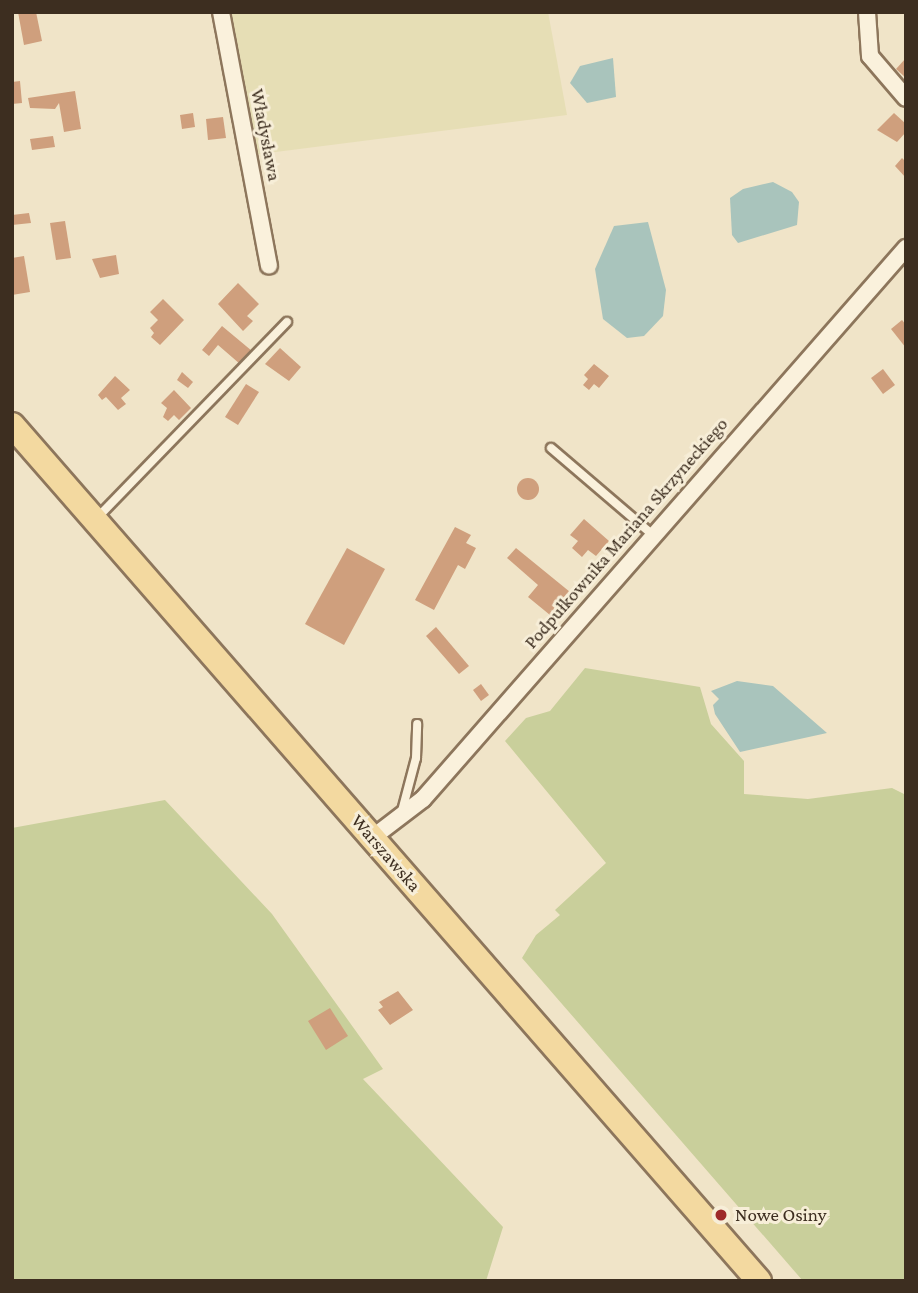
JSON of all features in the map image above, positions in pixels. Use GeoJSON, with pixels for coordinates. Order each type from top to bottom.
{"type":"FeatureCollection","features":[{"type":"Feature","properties":{"kind":"main road","name":"Warszawska"},"geometry":{"type":"LineString","coordinates":[[12,425],[759,1281]]}},
{"type":"Feature","properties":{"kind":"street","name":"Władysława"},"geometry":{"type":"LineString","coordinates":[[221,12],[269,265]]}},
{"type":"Feature","properties":{"kind":"street"},"geometry":{"type":"LineString","coordinates":[[867,12],[870,56],[906,98]]}},
{"type":"Feature","properties":{"kind":"street","name":"Podpułkownika Mariana Skrzyneckiego"},"geometry":{"type":"LineString","coordinates":[[372,838],[402,811],[423,799],[906,248]]}},
{"type":"Feature","properties":{"kind":"lane"},"geometry":{"type":"LineString","coordinates":[[94,520],[115,504],[287,322]]}},
{"type":"Feature","properties":{"kind":"lane"},"geometry":{"type":"LineString","coordinates":[[551,448],[653,535]]}},
{"type":"Feature","properties":{"kind":"lane"},"geometry":{"type":"LineString","coordinates":[[402,811],[416,758],[417,724]]}},
{"type":"Feature","properties":{"kind":"shaded area"},"geometry":{"type":"Polygon","coordinates":[[[228,12],[548,12],[567,115],[252,155],[228,12]]]}},
{"type":"Feature","properties":{"kind":"green space"},"geometry":{"type":"Polygon","coordinates":[[[585,668],[700,687],[711,724],[744,761],[744,794],[808,799],[892,788],[906,795],[906,1281],[803,1281],[522,958],[536,935],[560,915],[555,910],[606,863],[505,741],[526,718],[550,711],[585,668]]]}},
{"type":"Feature","properties":{"kind":"green space"},"geometry":{"type":"Polygon","coordinates":[[[165,800],[272,914],[383,1069],[363,1079],[503,1227],[486,1281],[12,1281],[12,828],[165,800]]]}},
{"type":"Feature","properties":{"kind":"water"},"geometry":{"type":"Polygon","coordinates":[[[613,58],[616,97],[587,103],[570,83],[580,66],[613,58]]]}},
{"type":"Feature","properties":{"kind":"water"},"geometry":{"type":"Polygon","coordinates":[[[773,182],[792,192],[799,202],[797,225],[738,243],[732,235],[730,198],[743,189],[773,182]]]}},
{"type":"Feature","properties":{"kind":"water"},"geometry":{"type":"Polygon","coordinates":[[[648,222],[666,290],[663,316],[644,336],[627,338],[603,319],[595,269],[614,226],[648,222]]]}},
{"type":"Feature","properties":{"kind":"water"},"geometry":{"type":"Polygon","coordinates":[[[737,681],[773,686],[827,733],[740,752],[715,714],[713,705],[719,699],[711,691],[737,681]]]}},
{"type":"Feature","properties":{"kind":"building"},"geometry":{"type":"Polygon","coordinates":[[[18,12],[36,12],[42,41],[24,45],[18,12]]]}},
{"type":"Feature","properties":{"kind":"building"},"geometry":{"type":"Polygon","coordinates":[[[906,58],[906,78],[896,69],[906,58]]]}},
{"type":"Feature","properties":{"kind":"building"},"geometry":{"type":"Polygon","coordinates":[[[20,81],[22,103],[12,104],[12,82],[20,81]]]}},
{"type":"Feature","properties":{"kind":"building"},"geometry":{"type":"Polygon","coordinates":[[[75,91],[81,129],[64,132],[59,103],[55,109],[30,108],[28,98],[75,91]]]}},
{"type":"Feature","properties":{"kind":"building"},"geometry":{"type":"Polygon","coordinates":[[[193,113],[195,127],[182,129],[180,115],[193,113]]]}},
{"type":"Feature","properties":{"kind":"building"},"geometry":{"type":"Polygon","coordinates":[[[894,113],[906,124],[906,132],[897,142],[877,130],[894,113]]]}},
{"type":"Feature","properties":{"kind":"building"},"geometry":{"type":"Polygon","coordinates":[[[223,117],[226,138],[208,140],[206,119],[223,117]]]}},
{"type":"Feature","properties":{"kind":"building"},"geometry":{"type":"Polygon","coordinates":[[[53,136],[55,147],[32,150],[30,139],[53,136]]]}},
{"type":"Feature","properties":{"kind":"building"},"geometry":{"type":"Polygon","coordinates":[[[902,158],[906,162],[906,178],[895,166],[902,158]]]}},
{"type":"Feature","properties":{"kind":"building"},"geometry":{"type":"Polygon","coordinates":[[[29,213],[31,223],[12,225],[12,215],[29,213]]]}},
{"type":"Feature","properties":{"kind":"building"},"geometry":{"type":"Polygon","coordinates":[[[65,221],[71,258],[56,260],[50,223],[65,221]]]}},
{"type":"Feature","properties":{"kind":"building"},"geometry":{"type":"Polygon","coordinates":[[[116,255],[119,274],[100,278],[92,259],[116,255]]]}},
{"type":"Feature","properties":{"kind":"building"},"geometry":{"type":"Polygon","coordinates":[[[24,256],[30,292],[12,295],[12,258],[24,256]]]}},
{"type":"Feature","properties":{"kind":"building"},"geometry":{"type":"Polygon","coordinates":[[[238,283],[259,304],[247,316],[253,321],[243,331],[218,304],[238,283]]]}},
{"type":"Feature","properties":{"kind":"building"},"geometry":{"type":"Polygon","coordinates":[[[163,299],[184,320],[160,345],[151,337],[154,333],[150,328],[158,320],[150,312],[163,299]]]}},
{"type":"Feature","properties":{"kind":"building"},"geometry":{"type":"Polygon","coordinates":[[[902,320],[906,325],[906,348],[891,329],[902,320]]]}},
{"type":"Feature","properties":{"kind":"building"},"geometry":{"type":"Polygon","coordinates":[[[222,326],[252,351],[240,364],[218,345],[209,356],[202,350],[222,326]]]}},
{"type":"Feature","properties":{"kind":"building"},"geometry":{"type":"Polygon","coordinates":[[[280,348],[301,367],[289,381],[265,364],[280,348]]]}},
{"type":"Feature","properties":{"kind":"building"},"geometry":{"type":"Polygon","coordinates":[[[594,364],[609,376],[599,388],[594,384],[589,390],[583,385],[588,379],[584,375],[594,364]]]}},
{"type":"Feature","properties":{"kind":"building"},"geometry":{"type":"Polygon","coordinates":[[[883,369],[895,385],[883,394],[871,378],[883,369]]]}},
{"type":"Feature","properties":{"kind":"building"},"geometry":{"type":"Polygon","coordinates":[[[182,372],[193,382],[188,388],[177,380],[182,372]]]}},
{"type":"Feature","properties":{"kind":"building"},"geometry":{"type":"Polygon","coordinates":[[[115,376],[130,390],[121,398],[126,404],[118,410],[106,397],[102,400],[98,395],[115,376]]]}},
{"type":"Feature","properties":{"kind":"building"},"geometry":{"type":"Polygon","coordinates":[[[246,384],[259,392],[238,425],[225,417],[246,384]]]}},
{"type":"Feature","properties":{"kind":"building"},"geometry":{"type":"Polygon","coordinates":[[[174,390],[191,408],[179,420],[174,415],[168,421],[163,417],[167,408],[161,403],[174,390]]]}},
{"type":"Feature","properties":{"kind":"building"},"geometry":{"type":"Polygon","coordinates":[[[528,478],[536,481],[539,489],[536,497],[528,500],[520,497],[517,489],[520,481],[528,478]]]}},
{"type":"Feature","properties":{"kind":"building"},"geometry":{"type":"Polygon","coordinates":[[[584,519],[609,541],[596,556],[588,550],[582,557],[572,548],[578,541],[570,535],[584,519]]]}},
{"type":"Feature","properties":{"kind":"building"},"geometry":{"type":"Polygon","coordinates":[[[455,527],[471,535],[466,543],[476,548],[465,569],[458,565],[434,610],[415,600],[455,527]]]}},
{"type":"Feature","properties":{"kind":"building"},"geometry":{"type":"Polygon","coordinates":[[[347,548],[385,569],[344,645],[305,624],[347,548]]]}},
{"type":"Feature","properties":{"kind":"building"},"geometry":{"type":"Polygon","coordinates":[[[516,548],[570,592],[550,615],[528,597],[538,585],[507,558],[516,548]]]}},
{"type":"Feature","properties":{"kind":"building"},"geometry":{"type":"Polygon","coordinates":[[[436,627],[469,666],[459,674],[426,636],[436,627]]]}},
{"type":"Feature","properties":{"kind":"building"},"geometry":{"type":"Polygon","coordinates":[[[481,684],[489,695],[481,701],[473,690],[481,684]]]}},
{"type":"Feature","properties":{"kind":"building"},"geometry":{"type":"Polygon","coordinates":[[[398,991],[413,1010],[390,1025],[378,1010],[383,1007],[379,1002],[398,991]]]}},
{"type":"Feature","properties":{"kind":"building"},"geometry":{"type":"Polygon","coordinates":[[[330,1008],[348,1036],[326,1050],[308,1021],[330,1008]]]}},
{"type":"Feature","properties":{"kind":"place","name":"Nowe Osiny"},"geometry":{"type":"Point","coordinates":[721,1215]}}]}
